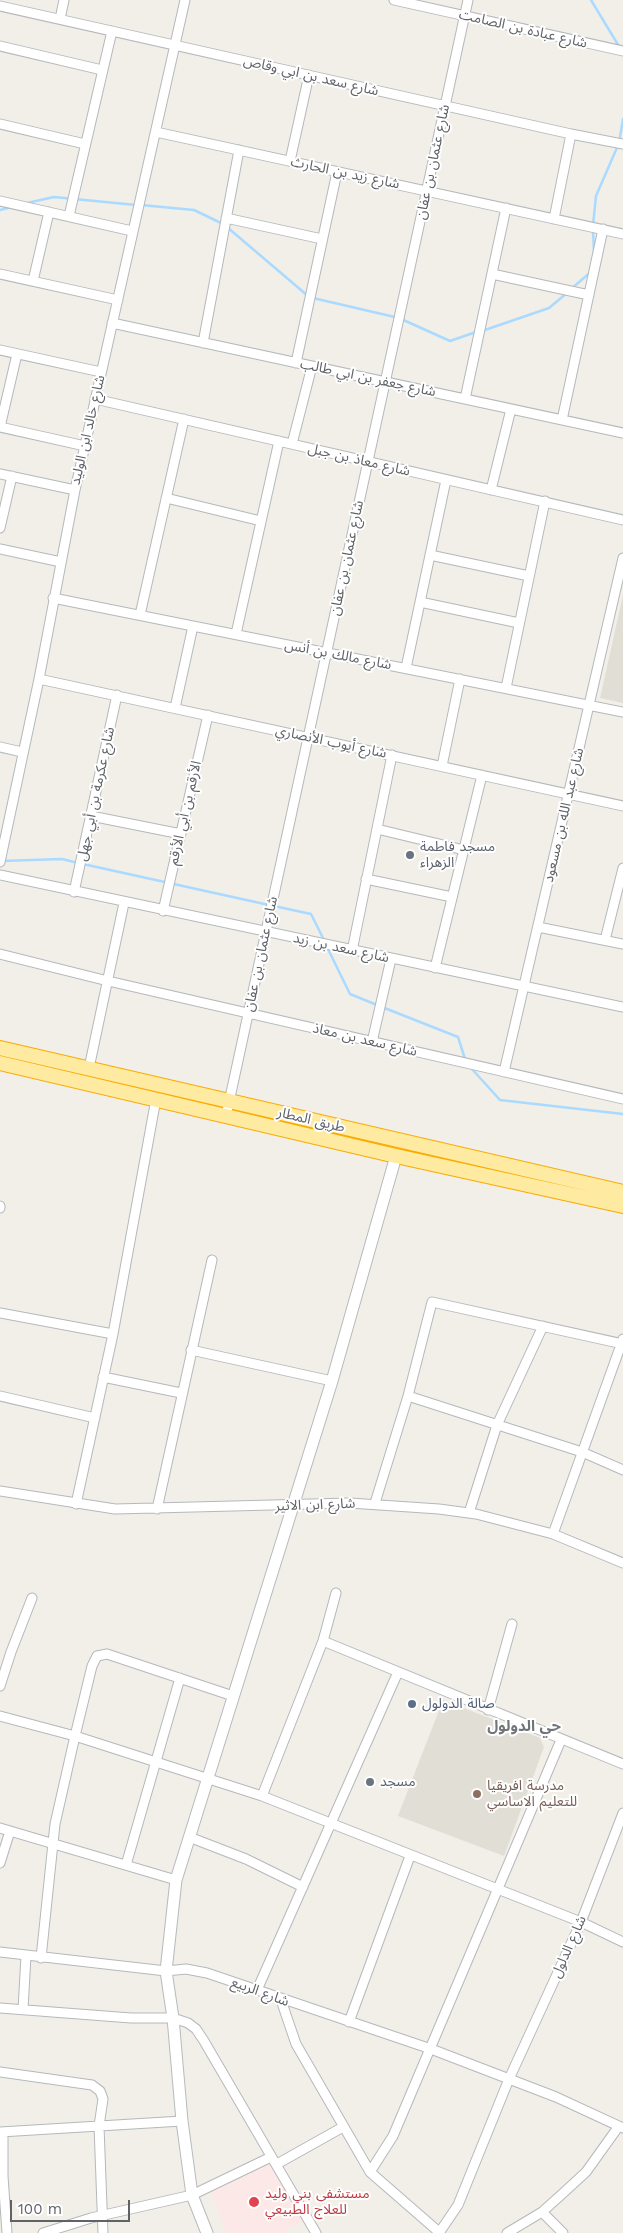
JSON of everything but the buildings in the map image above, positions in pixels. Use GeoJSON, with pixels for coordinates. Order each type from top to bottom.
{"type":"FeatureCollection","features":[{"type":"Feature","properties":{"kind":"highway","name":"طريق المطار"},"geometry":{"type":"LineString","coordinates":[[0,1048],[623,1192]]}},
{"type":"Feature","properties":{"kind":"highway","name":"طريق المطار"},"geometry":{"type":"LineString","coordinates":[[0,1063],[396,1156],[623,1206]]}},
{"type":"Feature","properties":{"kind":"main road"},"geometry":{"type":"LineString","coordinates":[[207,2233],[192,2195],[182,2121],[173,2018],[166,1971],[176,1880],[332,1381],[396,1156]]}},
{"type":"Feature","properties":{"kind":"street"},"geometry":{"type":"LineString","coordinates":[[60,19],[64,0]]}},
{"type":"Feature","properties":{"kind":"street","name":"شارع خالد ابن الوليد"},"geometry":{"type":"LineString","coordinates":[[0,862],[3,827],[39,679],[75,490],[185,0]]}},
{"type":"Feature","properties":{"kind":"street","name":"شارع عبادة بن الصامت"},"geometry":{"type":"LineString","coordinates":[[394,0],[623,51]]}},
{"type":"Feature","properties":{"kind":"street","name":"شارع عثمان بن عفان"},"geometry":{"type":"LineString","coordinates":[[226,1116],[468,0]]}},
{"type":"Feature","properties":{"kind":"street","name":"شارع سعد بن ابي وقاص"},"geometry":{"type":"LineString","coordinates":[[0,6],[623,144]]}},
{"type":"Feature","properties":{"kind":"street"},"geometry":{"type":"LineString","coordinates":[[69,216],[112,31]]}},
{"type":"Feature","properties":{"kind":"street"},"geometry":{"type":"LineString","coordinates":[[0,46],[102,70]]}},
{"type":"Feature","properties":{"kind":"street"},"geometry":{"type":"LineString","coordinates":[[290,161],[309,75]]}},
{"type":"Feature","properties":{"kind":"street"},"geometry":{"type":"LineString","coordinates":[[0,124],[86,144]]}},
{"type":"Feature","properties":{"kind":"street","name":"شارع زيد بن الحارث"},"geometry":{"type":"LineString","coordinates":[[156,132],[623,234]]}},
{"type":"Feature","properties":{"kind":"street"},"geometry":{"type":"LineString","coordinates":[[554,219],[571,134]]}},
{"type":"Feature","properties":{"kind":"street"},"geometry":{"type":"LineString","coordinates":[[203,343],[239,150]]}},
{"type":"Feature","properties":{"kind":"street"},"geometry":{"type":"LineString","coordinates":[[296,363],[337,172]]}},
{"type":"Feature","properties":{"kind":"street"},"geometry":{"type":"LineString","coordinates":[[0,201],[132,231]]}},
{"type":"Feature","properties":{"kind":"street"},"geometry":{"type":"LineString","coordinates":[[464,399],[506,208]]}},
{"type":"Feature","properties":{"kind":"street"},"geometry":{"type":"LineString","coordinates":[[33,281],[49,212]]}},
{"type":"Feature","properties":{"kind":"street"},"geometry":{"type":"LineString","coordinates":[[226,218],[322,239]]}},
{"type":"Feature","properties":{"kind":"street"},"geometry":{"type":"LineString","coordinates":[[562,420],[603,230]]}},
{"type":"Feature","properties":{"kind":"street"},"geometry":{"type":"LineString","coordinates":[[0,274],[118,300]]}},
{"type":"Feature","properties":{"kind":"street"},"geometry":{"type":"LineString","coordinates":[[492,274],[589,295]]}},
{"type":"Feature","properties":{"kind":"street","name":"شارع جعفر بن ابي طالب"},"geometry":{"type":"LineString","coordinates":[[112,323],[623,433]]}},
{"type":"Feature","properties":{"kind":"street"},"geometry":{"type":"LineString","coordinates":[[0,350],[101,372]]}},
{"type":"Feature","properties":{"kind":"street"},"geometry":{"type":"LineString","coordinates":[[17,354],[0,427],[85,446]]}},
{"type":"Feature","properties":{"kind":"street"},"geometry":{"type":"LineString","coordinates":[[292,444],[312,366]]}},
{"type":"Feature","properties":{"kind":"street","name":"شارع معاذ بن جبل"},"geometry":{"type":"LineString","coordinates":[[95,399],[623,520]]}},
{"type":"Feature","properties":{"kind":"street"},"geometry":{"type":"LineString","coordinates":[[491,490],[511,409]]}},
{"type":"Feature","properties":{"kind":"street"},"geometry":{"type":"LineString","coordinates":[[140,615],[184,419]]}},
{"type":"Feature","properties":{"kind":"street"},"geometry":{"type":"LineString","coordinates":[[236,634],[279,441]]}},
{"type":"Feature","properties":{"kind":"street"},"geometry":{"type":"LineString","coordinates":[[0,474],[75,490]]}},
{"type":"Feature","properties":{"kind":"street"},"geometry":{"type":"LineString","coordinates":[[0,528],[12,476]]}},
{"type":"Feature","properties":{"kind":"street"},"geometry":{"type":"LineString","coordinates":[[406,668],[446,480]]}},
{"type":"Feature","properties":{"kind":"street"},"geometry":{"type":"LineString","coordinates":[[166,498],[261,521]]}},
{"type":"Feature","properties":{"kind":"street"},"geometry":{"type":"LineString","coordinates":[[506,688],[545,502]]}},
{"type":"Feature","properties":{"kind":"street"},"geometry":{"type":"LineString","coordinates":[[0,548],[61,562]]}},
{"type":"Feature","properties":{"kind":"street"},"geometry":{"type":"LineString","coordinates":[[430,555],[529,576]]}},
{"type":"Feature","properties":{"kind":"street","name":"شارع عبد الله بن مسعود"},"geometry":{"type":"LineString","coordinates":[[504,1072],[623,558]]}},
{"type":"Feature","properties":{"kind":"street","name":"شارع مالك بن أنس"},"geometry":{"type":"LineString","coordinates":[[53,598],[623,712]]}},
{"type":"Feature","properties":{"kind":"street"},"geometry":{"type":"LineString","coordinates":[[420,602],[519,623]]}},
{"type":"Feature","properties":{"kind":"street"},"geometry":{"type":"LineString","coordinates":[[175,708],[193,626]]}},
{"type":"Feature","properties":{"kind":"street","name":"شارع أيوب الأنصاري"},"geometry":{"type":"LineString","coordinates":[[39,679],[623,806]]}},
{"type":"Feature","properties":{"kind":"street"},"geometry":{"type":"LineString","coordinates":[[442,766],[460,679]]}},
{"type":"Feature","properties":{"kind":"street","name":"شارع عكرمة بن أبي جهل"},"geometry":{"type":"LineString","coordinates":[[74,892],[117,695]]}},
{"type":"Feature","properties":{"kind":"street","name":"الأرقم بن أبي الأرقم"},"geometry":{"type":"LineString","coordinates":[[163,911],[208,715]]}},
{"type":"Feature","properties":{"kind":"street"},"geometry":{"type":"LineString","coordinates":[[0,747],[22,752]]}},
{"type":"Feature","properties":{"kind":"street"},"geometry":{"type":"LineString","coordinates":[[352,950],[392,755]]}},
{"type":"Feature","properties":{"kind":"street"},"geometry":{"type":"LineString","coordinates":[[435,968],[482,775]]}},
{"type":"Feature","properties":{"kind":"street"},"geometry":{"type":"LineString","coordinates":[[92,816],[181,834]]}},
{"type":"Feature","properties":{"kind":"street"},"geometry":{"type":"LineString","coordinates":[[377,829],[464,850]]}},
{"type":"Feature","properties":{"kind":"street"},"geometry":{"type":"LineString","coordinates":[[605,940],[623,868]]}},
{"type":"Feature","properties":{"kind":"street","name":"شارع سعد بن زيد"},"geometry":{"type":"LineString","coordinates":[[0,875],[623,1008]]}},
{"type":"Feature","properties":{"kind":"street"},"geometry":{"type":"LineString","coordinates":[[366,879],[452,897]]}},
{"type":"Feature","properties":{"kind":"street"},"geometry":{"type":"LineString","coordinates":[[89,1068],[124,903]]}},
{"type":"Feature","properties":{"kind":"street"},"geometry":{"type":"LineString","coordinates":[[538,927],[623,944]]}},
{"type":"Feature","properties":{"kind":"street","name":"شارع سعد بن معاذ"},"geometry":{"type":"LineString","coordinates":[[0,954],[108,981],[623,1099]]}},
{"type":"Feature","properties":{"kind":"street"},"geometry":{"type":"LineString","coordinates":[[372,1042],[391,959]]}},
{"type":"Feature","properties":{"kind":"street"},"geometry":{"type":"LineString","coordinates":[[76,1504],[113,1334],[156,1099]]}},
{"type":"Feature","properties":{"kind":"street"},"geometry":{"type":"LineString","coordinates":[[157,1509],[212,1260]]}},
{"type":"Feature","properties":{"kind":"street"},"geometry":{"type":"LineString","coordinates":[[375,1503],[408,1396],[432,1302],[623,1342],[552,1534]]}},
{"type":"Feature","properties":{"kind":"street"},"geometry":{"type":"LineString","coordinates":[[0,1313],[113,1334]]}},
{"type":"Feature","properties":{"kind":"street"},"geometry":{"type":"LineString","coordinates":[[469,1513],[497,1425],[543,1326]]}},
{"type":"Feature","properties":{"kind":"street"},"geometry":{"type":"LineString","coordinates":[[191,1350],[332,1381]]}},
{"type":"Feature","properties":{"kind":"street"},"geometry":{"type":"LineString","coordinates":[[104,1377],[182,1393]]}},
{"type":"Feature","properties":{"kind":"street"},"geometry":{"type":"LineString","coordinates":[[0,1396],[95,1418]]}},
{"type":"Feature","properties":{"kind":"street"},"geometry":{"type":"LineString","coordinates":[[408,1396],[582,1452],[623,1470]]}},
{"type":"Feature","properties":{"kind":"street","name":"شارع ابن الاثير"},"geometry":{"type":"LineString","coordinates":[[0,1491],[115,1509],[375,1503],[469,1513],[552,1534],[623,1563]]}},
{"type":"Feature","properties":{"kind":"street"},"geometry":{"type":"LineString","coordinates":[[262,1796],[323,1641],[336,1593]]}},
{"type":"Feature","properties":{"kind":"street"},"geometry":{"type":"LineString","coordinates":[[0,1686],[32,1598]]}},
{"type":"Feature","properties":{"kind":"street"},"geometry":{"type":"LineString","coordinates":[[488,1710],[512,1624]]}},
{"type":"Feature","properties":{"kind":"street"},"geometry":{"type":"LineString","coordinates":[[323,1641],[623,1764]]}},
{"type":"Feature","properties":{"kind":"street"},"geometry":{"type":"LineString","coordinates":[[41,1958],[53,1844],[60,1799],[92,1666],[97,1656],[107,1654],[233,1696]]}},
{"type":"Feature","properties":{"kind":"street"},"geometry":{"type":"LineString","coordinates":[[257,1990],[398,1672]]}},
{"type":"Feature","properties":{"kind":"street"},"geometry":{"type":"LineString","coordinates":[[126,1865],[180,1678]]}},
{"type":"Feature","properties":{"kind":"street"},"geometry":{"type":"LineString","coordinates":[[0,1716],[75,1736],[262,1796],[332,1822],[497,1891],[581,1922],[623,1942]]}},
{"type":"Feature","properties":{"kind":"street"},"geometry":{"type":"LineString","coordinates":[[370,2172],[392,2136],[431,2049],[561,1740]]}},
{"type":"Feature","properties":{"kind":"street","name":"شارع الدلول"},"geometry":{"type":"LineString","coordinates":[[440,2233],[458,2204],[509,2079],[581,1922],[623,1813]]}},
{"type":"Feature","properties":{"kind":"street"},"geometry":{"type":"LineString","coordinates":[[0,1828],[176,1880]]}},
{"type":"Feature","properties":{"kind":"street"},"geometry":{"type":"LineString","coordinates":[[0,1863],[10,1831]]}},
{"type":"Feature","properties":{"kind":"street"},"geometry":{"type":"LineString","coordinates":[[189,1837],[246,1860],[303,1887]]}},
{"type":"Feature","properties":{"kind":"street"},"geometry":{"type":"LineString","coordinates":[[349,2022],[410,1856]]}},
{"type":"Feature","properties":{"kind":"street","name":"شارع الربيع"},"geometry":{"type":"LineString","coordinates":[[0,1952],[166,1971],[186,1969],[207,1974],[431,2049],[556,2097],[621,2127]]}},
{"type":"Feature","properties":{"kind":"street"},"geometry":{"type":"LineString","coordinates":[[23,2009],[26,1956]]}},
{"type":"Feature","properties":{"kind":"street"},"geometry":{"type":"LineString","coordinates":[[281,2000],[296,2044],[370,2172],[440,2233]]}},
{"type":"Feature","properties":{"kind":"street"},"geometry":{"type":"LineString","coordinates":[[0,2008],[132,2018],[173,2018],[188,2023],[196,2029],[237,2096],[316,2233]]}},
{"type":"Feature","properties":{"kind":"street"},"geometry":{"type":"LineString","coordinates":[[0,2072],[92,2085],[98,2088],[102,2099],[99,2126],[102,2233]]}},
{"type":"Feature","properties":{"kind":"street"},"geometry":{"type":"LineString","coordinates":[[7,2233],[1,2176],[2,2132],[182,2121]]}},
{"type":"Feature","properties":{"kind":"street"},"geometry":{"type":"LineString","coordinates":[[43,2233],[102,2216],[192,2195],[274,2160],[343,2126]]}},
{"type":"Feature","properties":{"kind":"street"},"geometry":{"type":"LineString","coordinates":[[507,2233],[542,2212],[586,2172],[621,2127]]}},
{"type":"Feature","properties":{"kind":"street"},"geometry":{"type":"LineString","coordinates":[[542,2212],[563,2233]]}},
{"type":"Feature","properties":{"kind":"shaded area"},"geometry":{"type":"Polygon","coordinates":[[[623,595],[623,703],[600,698],[623,595]]]}},
{"type":"Feature","properties":{"kind":"shaded area"},"geometry":{"type":"Polygon","coordinates":[[[443,1700],[540,1738],[544,1747],[504,1856],[398,1816],[443,1700]]]}},
{"type":"Feature","properties":{"kind":"shaded area","name":"مستشفى بني وليد للعلاج الطبيعي"},"geometry":{"type":"Polygon","coordinates":[[[270,2163],[305,2220],[286,2231],[287,2233],[226,2233],[211,2192],[270,2163]]]}},
{"type":"Feature","properties":{"kind":"waterway"},"geometry":{"type":"LineString","coordinates":[[591,0],[620,48]]}},
{"type":"Feature","properties":{"kind":"waterway"},"geometry":{"type":"LineString","coordinates":[[593,225],[596,196],[619,143],[623,119]]}},
{"type":"Feature","properties":{"kind":"waterway"},"geometry":{"type":"LineString","coordinates":[[27,203],[54,197],[136,205]]}},
{"type":"Feature","properties":{"kind":"waterway"},"geometry":{"type":"LineString","coordinates":[[141,205],[194,210],[223,224]]}},
{"type":"Feature","properties":{"kind":"waterway"},"geometry":{"type":"LineString","coordinates":[[0,210],[12,207]]}},
{"type":"Feature","properties":{"kind":"waterway"},"geometry":{"type":"LineString","coordinates":[[227,227],[308,296]]}},
{"type":"Feature","properties":{"kind":"waterway"},"geometry":{"type":"LineString","coordinates":[[593,230],[594,252]]}},
{"type":"Feature","properties":{"kind":"waterway"},"geometry":{"type":"LineString","coordinates":[[571,289],[592,271]]}},
{"type":"Feature","properties":{"kind":"waterway"},"geometry":{"type":"LineString","coordinates":[[482,331],[549,308],[567,293]]}},
{"type":"Feature","properties":{"kind":"waterway"},"geometry":{"type":"LineString","coordinates":[[313,298],[399,318],[450,341],[476,332]]}},
{"type":"Feature","properties":{"kind":"waterway"},"geometry":{"type":"LineString","coordinates":[[1,861],[62,859],[78,863]]}},
{"type":"Feature","properties":{"kind":"waterway"},"geometry":{"type":"LineString","coordinates":[[83,864],[269,905]]}},
{"type":"Feature","properties":{"kind":"waterway"},"geometry":{"type":"LineString","coordinates":[[274,906],[311,914],[324,940]]}},
{"type":"Feature","properties":{"kind":"waterway"},"geometry":{"type":"LineString","coordinates":[[327,947],[350,994],[377,1005]]}},
{"type":"Feature","properties":{"kind":"waterway"},"geometry":{"type":"LineString","coordinates":[[382,1007],[458,1037],[465,1059]]}},
{"type":"Feature","properties":{"kind":"waterway"},"geometry":{"type":"LineString","coordinates":[[471,1068],[500,1100],[623,1114]]}},
{"type":"Feature","properties":{"kind":"place","name":"مسجد فاطمة الزهراء"},"geometry":{"type":"Point","coordinates":[410,855]}},
{"type":"Feature","properties":{"kind":"place","name":"صالة الدولول"},"geometry":{"type":"Point","coordinates":[412,1704]}},
{"type":"Feature","properties":{"kind":"place","name":"مسجد"},"geometry":{"type":"Point","coordinates":[370,1782]}},
{"type":"Feature","properties":{"kind":"place","name":"مدرسة افريقيا للتعليم الاساسي"},"geometry":{"type":"Point","coordinates":[477,1794]}},
{"type":"Feature","properties":{"kind":"place","name":"مستشفى بني وليد للعلاج الطبيعي"},"geometry":{"type":"Point","coordinates":[254,2202]}},
{"type":"Feature","properties":{"kind":"district","name":"حي الدولول"},"geometry":{"type":"Point","coordinates":[524,1727]}}]}
